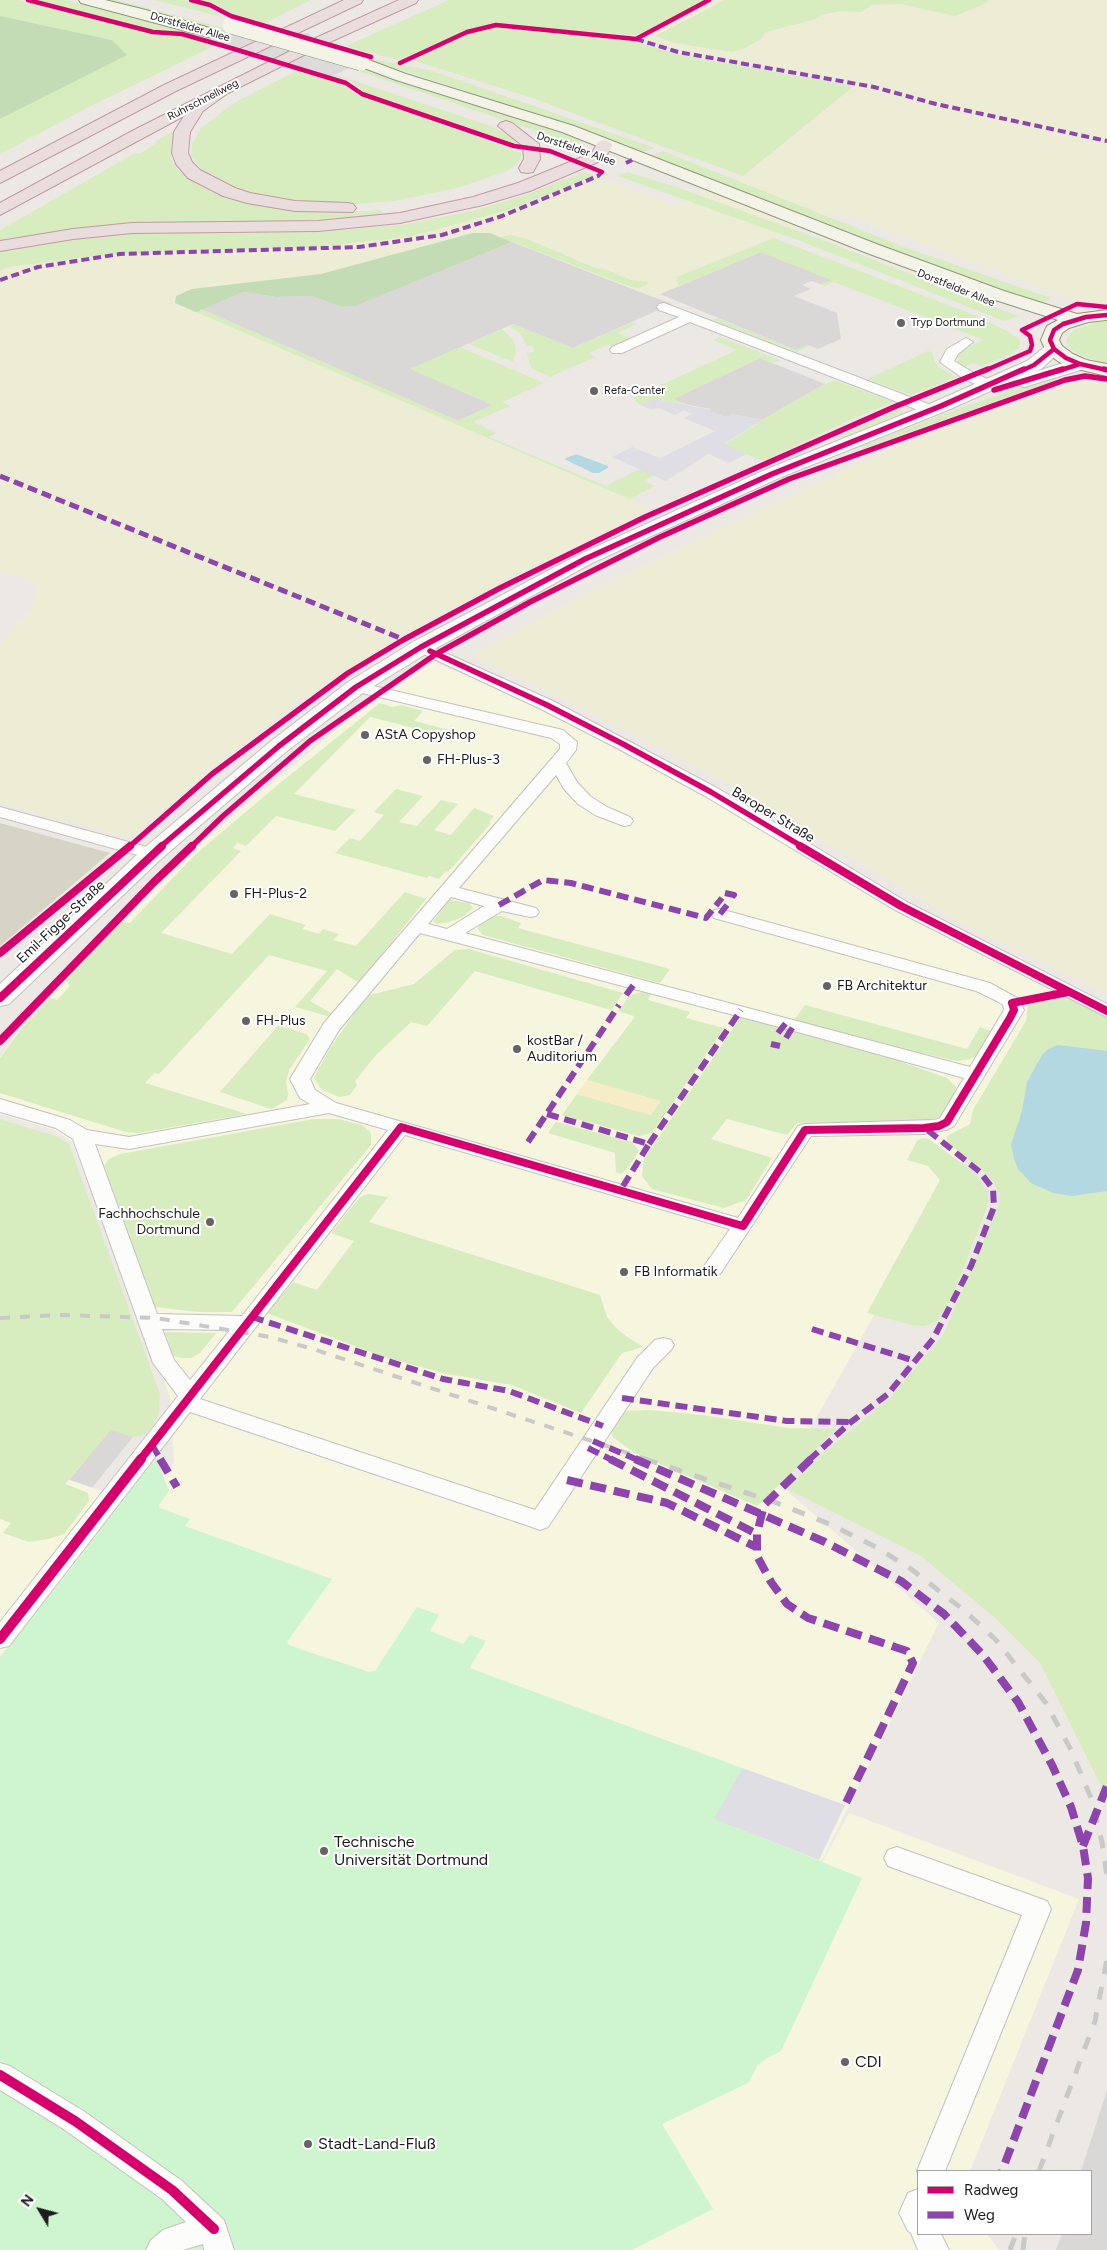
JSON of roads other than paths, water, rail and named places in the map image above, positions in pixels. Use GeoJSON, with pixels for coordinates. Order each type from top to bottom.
{"type":"FeatureCollection","features":[{"type":"Feature","properties":{"kind":"highway"},"geometry":{"type":"LineString","coordinates":[[304,24],[339,0]]}},
{"type":"Feature","properties":{"kind":"highway","name":"Ruhrschnellweg"},"geometry":{"type":"LineString","coordinates":[[0,178],[170,88],[356,0]]}},
{"type":"Feature","properties":{"kind":"highway","name":"Ruhrschnellweg"},"geometry":{"type":"LineString","coordinates":[[0,210],[140,132],[222,90],[316,43],[411,0]]}},
{"type":"Feature","properties":{"kind":"highway"},"geometry":{"type":"LineString","coordinates":[[222,90],[197,108],[182,132],[180,153],[184,164],[194,174],[216,186],[247,198],[270,203],[317,208],[387,205],[452,193],[527,168],[577,148]]}},
{"type":"Feature","properties":{"kind":"highway"},"geometry":{"type":"LineString","coordinates":[[506,126],[531,144],[532,159],[527,168]]}},
{"type":"Feature","properties":{"kind":"highway"},"geometry":{"type":"LineString","coordinates":[[0,246],[73,234],[132,228],[318,226],[400,218],[477,201],[514,190],[602,150]]}},
{"type":"Feature","properties":{"kind":"main road","name":"Dorstfelder Allee"},"geometry":{"type":"LineString","coordinates":[[86,0],[142,13],[212,33],[341,72],[577,148],[602,150],[998,295],[1075,319]]}},
{"type":"Feature","properties":{"kind":"main road","name":"Dorstfelder Allee"},"geometry":{"type":"LineString","coordinates":[[135,0],[361,62],[401,77],[568,129],[602,150],[894,263],[1026,316],[1054,330]]}},
{"type":"Feature","properties":{"kind":"main road"},"geometry":{"type":"LineString","coordinates":[[1054,349],[1050,340],[1054,330],[1075,319],[1107,315]]}},
{"type":"Feature","properties":{"kind":"main road","name":"Emil-Figge-Straße"},"geometry":{"type":"LineString","coordinates":[[1054,349],[1066,358],[1080,364],[1107,370]]}},
{"type":"Feature","properties":{"kind":"street","name":"Emil-Figge-Straße"},"geometry":{"type":"LineString","coordinates":[[0,998],[152,854],[278,746],[356,688],[421,647],[560,572],[639,534],[772,474],[936,408],[1034,365],[1054,349]]}},
{"type":"Feature","properties":{"kind":"street","name":"Emil-Figge-Straße"},"geometry":{"type":"LineString","coordinates":[[936,408],[1080,364]]}},
{"type":"Feature","properties":{"kind":"lane"},"geometry":{"type":"LineString","coordinates":[[664,307],[699,317],[936,408]]}},
{"type":"Feature","properties":{"kind":"lane"},"geometry":{"type":"LineString","coordinates":[[617,350],[699,317]]}},
{"type":"Feature","properties":{"kind":"lane"},"geometry":{"type":"LineString","coordinates":[[966,342],[952,352],[947,362],[969,376],[989,385]]}},
{"type":"Feature","properties":{"kind":"lane","name":"Baroper Straße"},"geometry":{"type":"LineString","coordinates":[[421,647],[547,705],[623,744],[711,792],[901,906],[1107,1011]]}},
{"type":"Feature","properties":{"kind":"lane"},"geometry":{"type":"LineString","coordinates":[[356,688],[557,734],[569,742],[568,750],[416,926],[332,1027],[300,1079],[307,1094],[329,1106],[743,1226]]}},
{"type":"Feature","properties":{"kind":"lane"},"geometry":{"type":"LineString","coordinates":[[557,762],[570,784],[584,800],[601,811],[624,820]]}},
{"type":"Feature","properties":{"kind":"lane"},"geometry":{"type":"LineString","coordinates":[[0,812],[152,854]]}},
{"type":"Feature","properties":{"kind":"lane"},"geometry":{"type":"LineString","coordinates":[[447,890],[530,912]]}},
{"type":"Feature","properties":{"kind":"lane"},"geometry":{"type":"LineString","coordinates":[[451,934],[499,905]]}},
{"type":"Feature","properties":{"kind":"lane"},"geometry":{"type":"LineString","coordinates":[[713,1269],[743,1226],[804,1130],[924,1128],[939,1126],[947,1122],[953,1115],[1014,1010],[1012,1003],[1004,997],[983,987],[720,914]]}},
{"type":"Feature","properties":{"kind":"lane"},"geometry":{"type":"LineString","coordinates":[[416,926],[976,1075]]}},
{"type":"Feature","properties":{"kind":"lane"},"geometry":{"type":"LineString","coordinates":[[0,1106],[63,1124],[82,1136],[129,1143],[329,1106]]}},
{"type":"Feature","properties":{"kind":"lane"},"geometry":{"type":"LineString","coordinates":[[0,1639],[401,1127]]}},
{"type":"Feature","properties":{"kind":"lane"},"geometry":{"type":"LineString","coordinates":[[82,1136],[164,1363],[188,1399],[540,1521],[645,1363],[663,1344]]}},
{"type":"Feature","properties":{"kind":"lane"},"geometry":{"type":"LineString","coordinates":[[149,1321],[248,1323]]}},
{"type":"Feature","properties":{"kind":"lane"},"geometry":{"type":"LineString","coordinates":[[897,1858],[1038,1909],[931,2170]]}},
{"type":"Feature","properties":{"kind":"lane"},"geometry":{"type":"LineString","coordinates":[[0,2075],[75,2121],[172,2190],[216,2240]]}},
{"type":"Feature","properties":{"kind":"lane"},"geometry":{"type":"LineString","coordinates":[[917,2205],[914,2213],[917,2220]]}},
{"type":"Feature","properties":{"kind":"lane"},"geometry":{"type":"LineString","coordinates":[[161,2250],[173,2240],[196,2232],[216,2240]]}},
{"type":"Feature","properties":{"kind":"lane"},"geometry":{"type":"LineString","coordinates":[[926,2235],[934,2250]]}},
{"type":"Feature","properties":{"kind":"water"},"geometry":{"type":"Polygon","coordinates":[[[576,454],[608,466],[608,468],[599,473],[593,473],[564,459],[576,454]]]}},
{"type":"Feature","properties":{"kind":"water"},"geometry":{"type":"Polygon","coordinates":[[[1058,1045],[1107,1051],[1107,1191],[1072,1196],[1053,1193],[1031,1183],[1018,1169],[1014,1159],[1011,1145],[1022,1111],[1027,1082],[1042,1055],[1048,1049],[1058,1045]]]}},
{"type":"Feature","properties":{"kind":"railway"},"geometry":{"type":"LineString","coordinates":[[0,1318],[61,1315],[156,1318],[270,1337],[313,1349],[649,1460]]}},
{"type":"Feature","properties":{"kind":"railway"},"geometry":{"type":"LineString","coordinates":[[645,1459],[777,1503],[829,1524],[876,1547],[911,1569],[965,1611],[995,1639],[1046,1703],[1071,1750],[1091,1798],[1102,1842],[1107,1877]]}},
{"type":"Feature","properties":{"kind":"railway"},"geometry":{"type":"LineString","coordinates":[[1039,2170],[1095,2021],[1107,1959]]}},
{"type":"Feature","properties":{"kind":"railway"},"geometry":{"type":"LineString","coordinates":[[1010,2250],[1016,2235]]}},
{"type":"Feature","properties":{"kind":"railway"},"geometry":{"type":"LineString","coordinates":[[1023,2250],[1025,2235]]}},
{"type":"Feature","properties":{"kind":"place","name":"Tryp Dortmund"},"geometry":{"type":"Point","coordinates":[901,323]}},
{"type":"Feature","properties":{"kind":"place","name":"Refa-Center"},"geometry":{"type":"Point","coordinates":[594,391]}},
{"type":"Feature","properties":{"kind":"place","name":"AStA Copyshop"},"geometry":{"type":"Point","coordinates":[365,735]}},
{"type":"Feature","properties":{"kind":"place","name":"FH-Plus-3"},"geometry":{"type":"Point","coordinates":[427,760]}},
{"type":"Feature","properties":{"kind":"place","name":"FH-Plus-2"},"geometry":{"type":"Point","coordinates":[234,894]}},
{"type":"Feature","properties":{"kind":"place","name":"FB Architektur"},"geometry":{"type":"Point","coordinates":[827,986]}},
{"type":"Feature","properties":{"kind":"place","name":"FH-Plus"},"geometry":{"type":"Point","coordinates":[246,1021]}},
{"type":"Feature","properties":{"kind":"place","name":"kostBar / Auditorium"},"geometry":{"type":"Point","coordinates":[517,1049]}},
{"type":"Feature","properties":{"kind":"place","name":"Fachhochschule Dortmund"},"geometry":{"type":"Point","coordinates":[210,1222]}},
{"type":"Feature","properties":{"kind":"place","name":"FB Informatik"},"geometry":{"type":"Point","coordinates":[624,1272]}},
{"type":"Feature","properties":{"kind":"place","name":"Technische Universität Dortmund"},"geometry":{"type":"Point","coordinates":[324,1851]}},
{"type":"Feature","properties":{"kind":"place","name":"CDI"},"geometry":{"type":"Point","coordinates":[845,2062]}},
{"type":"Feature","properties":{"kind":"place","name":"Stadt-Land-Fluß"},"geometry":{"type":"Point","coordinates":[308,2144]}}]}
